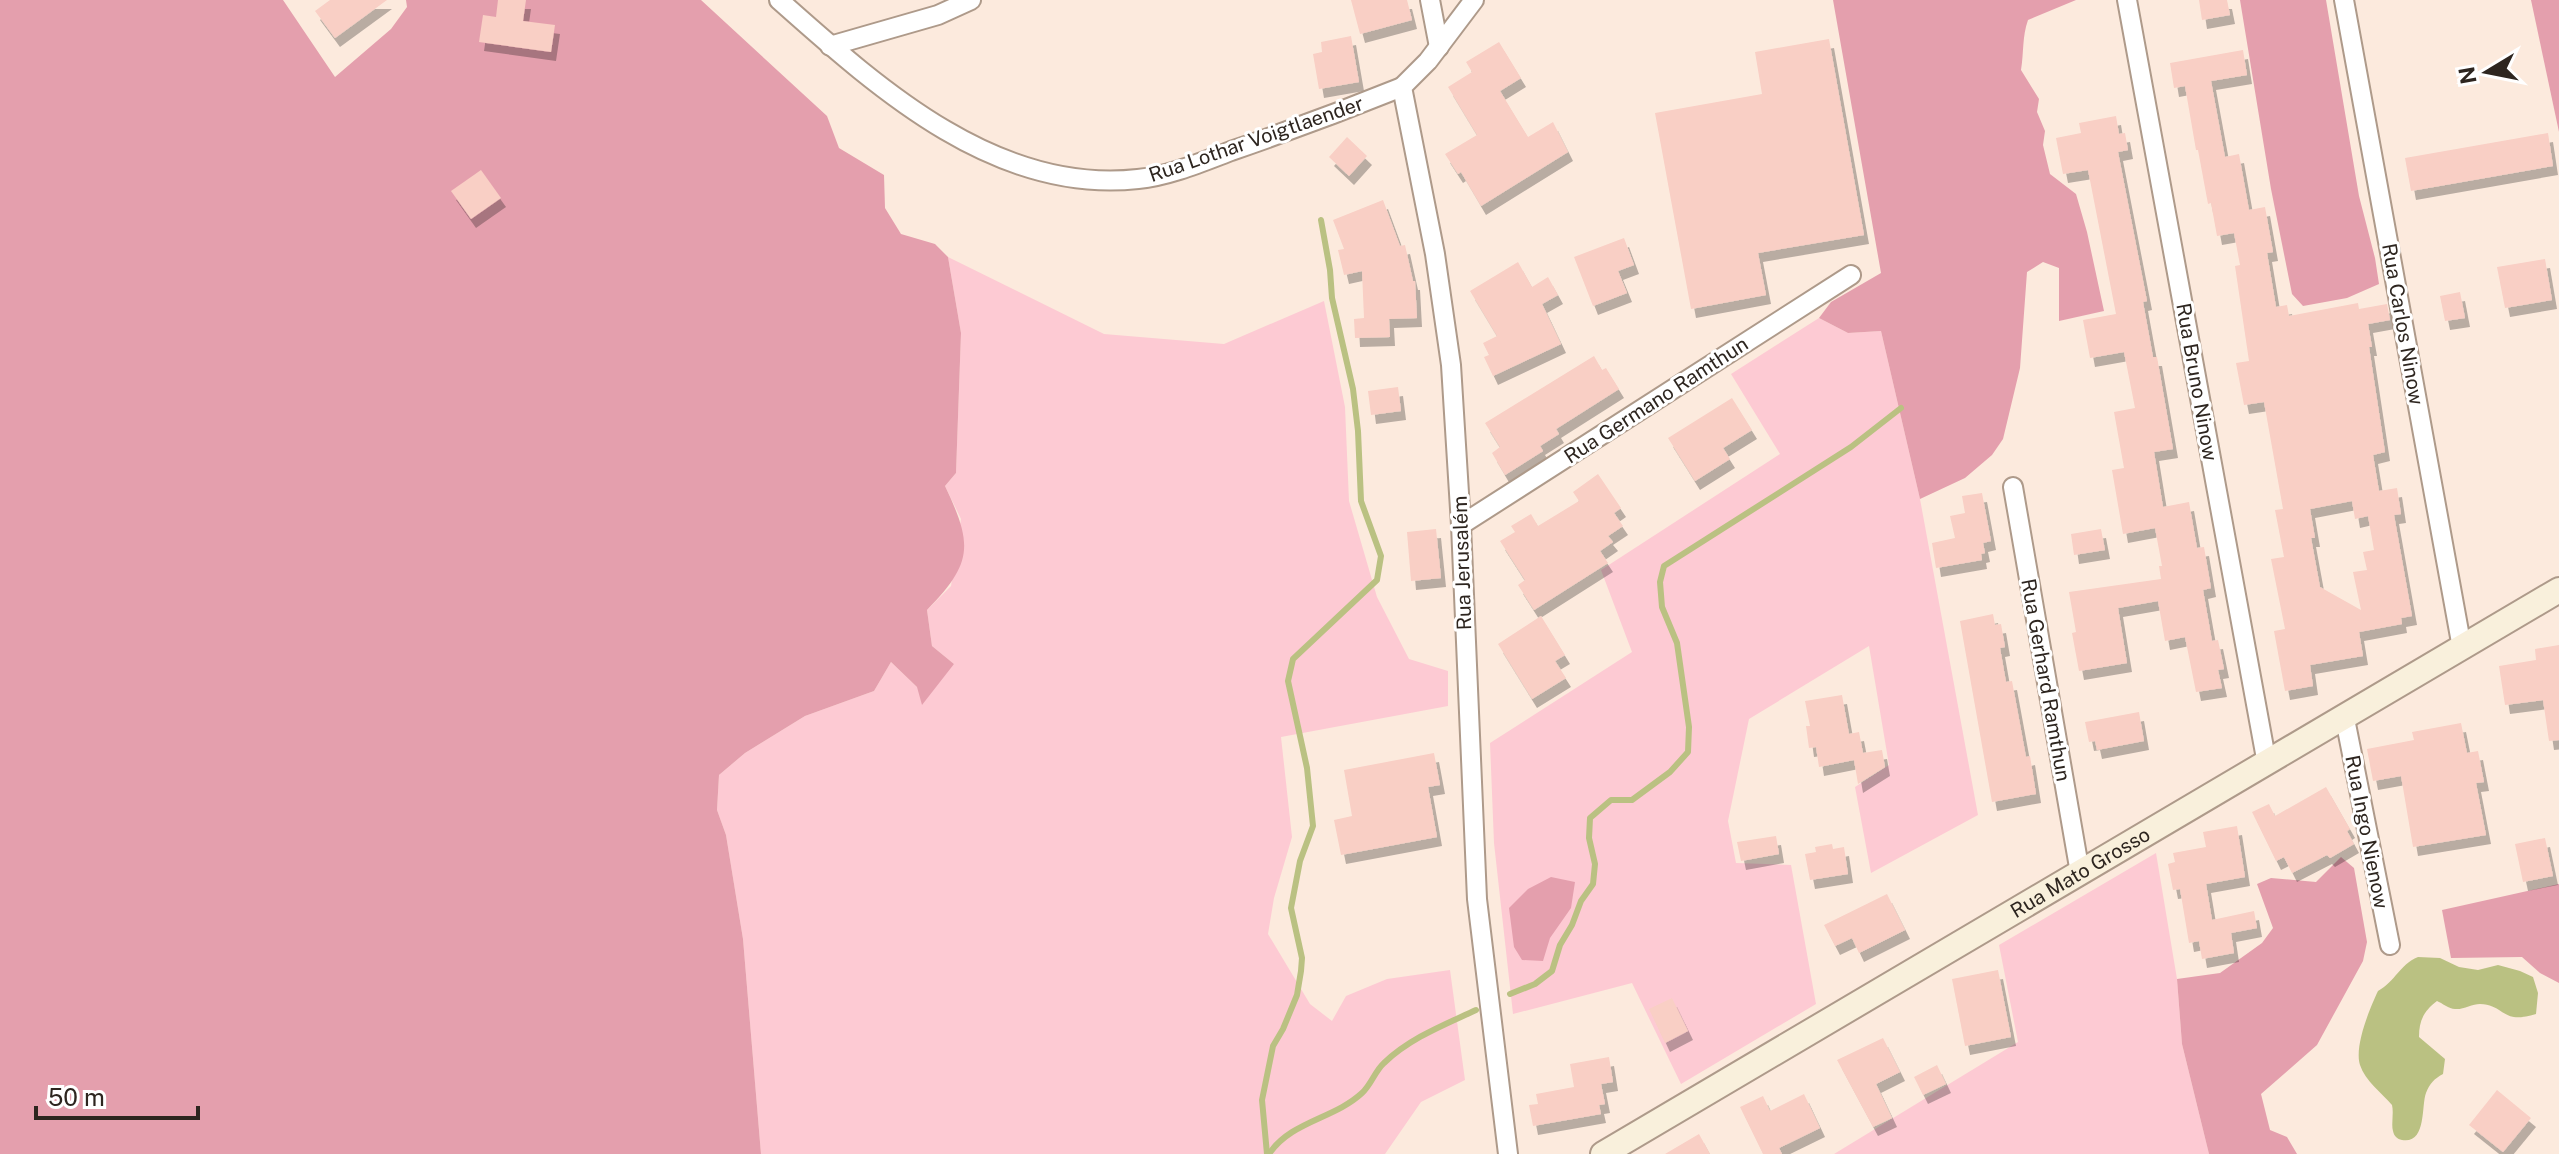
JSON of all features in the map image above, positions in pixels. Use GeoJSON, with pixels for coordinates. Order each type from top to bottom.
{"type":"FeatureCollection","features":[{"type":"Feature","properties":{"kind":"street","name":"Rua Lothar Voigtlaender"},"geometry":{"type":"LineString","coordinates":[[779,0],[830,46],[898,100],[956,135],[1021,167],[1079,180],[1139,179],[1197,163],[1321,120],[1402,87]]}},
{"type":"Feature","properties":{"kind":"street"},"geometry":{"type":"LineString","coordinates":[[830,46],[938,15],[971,0]]}},
{"type":"Feature","properties":{"kind":"street"},"geometry":{"type":"LineString","coordinates":[[1430,0],[1439,47]]}},
{"type":"Feature","properties":{"kind":"street"},"geometry":{"type":"LineString","coordinates":[[1402,87],[1439,47],[1474,0]]}},
{"type":"Feature","properties":{"kind":"street","name":"Rua Bruno Ninow"},"geometry":{"type":"LineString","coordinates":[[2127,0],[2267,764]]}},
{"type":"Feature","properties":{"kind":"street","name":"Rua Carlos Ninow"},"geometry":{"type":"LineString","coordinates":[[2344,0],[2462,648]]}},
{"type":"Feature","properties":{"kind":"street","name":"Rua Jerusalém"},"geometry":{"type":"LineString","coordinates":[[1402,87],[1445,315],[1455,413],[1477,899],[1508,1154]]}},
{"type":"Feature","properties":{"kind":"street","name":"Rua Germano Ramthun"},"geometry":{"type":"LineString","coordinates":[[1461,525],[1851,275]]}},
{"type":"Feature","properties":{"kind":"street","name":"Rua Gerhard Ramthun"},"geometry":{"type":"LineString","coordinates":[[2013,487],[2080,873]]}},
{"type":"Feature","properties":{"kind":"street","name":"Rua Mato Grosso"},"geometry":{"type":"LineString","coordinates":[[1603,1154],[2559,590]]}},
{"type":"Feature","properties":{"kind":"street","name":"Rua Ingo Nienow"},"geometry":{"type":"LineString","coordinates":[[2345,719],[2390,945]]}},
{"type":"Feature","properties":{"kind":"shaded area"},"geometry":{"type":"Polygon","coordinates":[[[0,0],[283,0],[335,77],[391,29],[407,7],[406,0],[701,0],[827,116],[839,148],[884,175],[885,208],[901,234],[935,244],[948,257],[961,333],[956,473],[945,486],[960,524],[964,552],[953,579],[927,610],[932,646],[954,664],[922,705],[917,687],[891,662],[874,691],[805,716],[745,753],[719,775],[717,810],[726,835],[743,939],[761,1154],[0,1154],[0,0]]]}},
{"type":"Feature","properties":{"kind":"shaded area"},"geometry":{"type":"Polygon","coordinates":[[[1833,0],[2076,0],[2028,20],[2021,70],[2039,99],[2037,112],[2045,131],[2043,145],[2050,174],[2076,194],[2104,311],[2059,321],[2059,268],[2043,262],[2027,272],[2020,368],[2003,439],[1992,455],[1965,478],[1920,499],[1881,331],[1848,333],[1819,318],[1831,302],[1881,273],[1833,0]]]}},
{"type":"Feature","properties":{"kind":"shaded area"},"geometry":{"type":"Polygon","coordinates":[[[2240,0],[2326,0],[2359,196],[2379,284],[2347,298],[2303,306],[2292,294],[2240,0]]]}},
{"type":"Feature","properties":{"kind":"shaded area"},"geometry":{"type":"Polygon","coordinates":[[[2531,0],[2559,0],[2559,132],[2531,0]]]}},
{"type":"Feature","properties":{"kind":"shaded area"},"geometry":{"type":"Polygon","coordinates":[[[948,257],[1104,334],[1224,344],[1324,301],[1345,407],[1349,501],[1377,597],[1409,659],[1448,671],[1448,706],[1281,737],[1292,837],[1274,898],[1268,934],[1310,1004],[1332,1021],[1346,996],[1387,979],[1450,970],[1465,1080],[1421,1102],[1385,1154],[761,1154],[743,939],[726,835],[717,810],[719,775],[745,753],[805,716],[874,691],[891,662],[917,687],[954,664],[932,646],[927,610],[951,586],[961,519],[945,486],[956,473],[961,333],[948,257]]]}},
{"type":"Feature","properties":{"kind":"shaded area"},"geometry":{"type":"Polygon","coordinates":[[[1819,318],[1848,333],[1881,331],[1920,499],[1978,815],[1871,873],[1855,787],[1889,765],[1869,646],[1749,719],[1728,821],[1736,863],[1791,865],[1816,1004],[1681,1084],[1632,983],[1513,1014],[1494,843],[1490,743],[1632,652],[1601,570],[1780,454],[1731,374],[1819,318]]]}},
{"type":"Feature","properties":{"kind":"shaded area"},"geometry":{"type":"Polygon","coordinates":[[[2156,853],[2177,979],[2182,1044],[2209,1154],[1834,1154],[2018,1042],[1999,945],[2156,853]]]}},
{"type":"Feature","properties":{"kind":"shaded area"},"geometry":{"type":"Polygon","coordinates":[[[2341,857],[2354,868],[2367,942],[2363,961],[2317,1045],[2261,1094],[2270,1130],[2287,1137],[2297,1154],[2209,1154],[2182,1044],[2177,979],[2220,973],[2262,943],[2273,928],[2257,884],[2271,878],[2316,882],[2341,857]]]}},
{"type":"Feature","properties":{"kind":"shaded area"},"geometry":{"type":"Polygon","coordinates":[[[1551,877],[1575,882],[1571,908],[1550,938],[1543,961],[1522,960],[1514,947],[1509,908],[1528,889],[1551,877]]]}},
{"type":"Feature","properties":{"kind":"shaded area"},"geometry":{"type":"Polygon","coordinates":[[[2559,884],[2559,983],[2540,973],[2522,957],[2451,958],[2442,910],[2559,884]]]}},
{"type":"Feature","properties":{"kind":"shaded area"},"geometry":{"type":"Polygon","coordinates":[[[2418,957],[2440,958],[2459,967],[2478,970],[2498,965],[2520,971],[2533,977],[2538,993],[2536,1014],[2525,1017],[2510,1016],[2480,1004],[2455,1009],[2437,1001],[2429,1008],[2421,1021],[2419,1037],[2445,1059],[2443,1074],[2426,1093],[2422,1123],[2416,1136],[2402,1140],[2393,1133],[2392,1105],[2362,1071],[2359,1048],[2378,991],[2406,964],[2418,957]]]}},
{"type":"Feature","properties":{"kind":"building"},"geometry":{"type":"Polygon","coordinates":[[[330,0],[387,0],[335,38],[315,11],[330,0]]]}},
{"type":"Feature","properties":{"kind":"building"},"geometry":{"type":"Polygon","coordinates":[[[498,0],[526,0],[523,21],[555,25],[551,52],[479,42],[483,15],[496,17],[498,0]]]}},
{"type":"Feature","properties":{"kind":"building"},"geometry":{"type":"Polygon","coordinates":[[[1351,0],[1407,0],[1412,20],[1360,34],[1351,0]]]}},
{"type":"Feature","properties":{"kind":"building"},"geometry":{"type":"Polygon","coordinates":[[[2199,0],[2227,0],[2230,15],[2202,20],[2199,0]]]}},
{"type":"Feature","properties":{"kind":"building"},"geometry":{"type":"Polygon","coordinates":[[[1351,36],[1359,82],[1319,89],[1313,54],[1322,52],[1321,42],[1351,36]]]}},
{"type":"Feature","properties":{"kind":"building"},"geometry":{"type":"Polygon","coordinates":[[[1829,39],[1864,235],[1758,253],[1766,295],[1691,309],[1655,113],[1762,94],[1755,52],[1829,39]]]}},
{"type":"Feature","properties":{"kind":"building"},"geometry":{"type":"Polygon","coordinates":[[[1499,42],[1521,78],[1500,91],[1528,137],[1553,122],[1568,152],[1481,206],[1461,172],[1458,174],[1445,154],[1477,135],[1448,87],[1472,72],[1466,62],[1499,42]]]}},
{"type":"Feature","properties":{"kind":"building"},"geometry":{"type":"Polygon","coordinates":[[[2243,50],[2247,75],[2211,81],[2225,157],[2239,154],[2249,210],[2265,207],[2273,252],[2267,253],[2276,307],[2287,305],[2289,316],[2358,303],[2359,309],[2387,304],[2390,320],[2368,324],[2385,452],[2373,455],[2379,491],[2397,488],[2401,514],[2394,515],[2412,616],[2401,618],[2402,624],[2359,632],[2363,656],[2310,665],[2313,686],[2285,691],[2274,631],[2285,629],[2271,559],[2284,557],[2275,510],[2283,509],[2264,402],[2244,405],[2236,363],[2249,361],[2235,266],[2240,265],[2234,233],[2217,236],[2196,150],[2185,86],[2174,88],[2170,63],[2243,50]],[[2352,501],[2310,509],[2315,538],[2311,538],[2320,587],[2361,610],[2353,572],[2367,570],[2363,552],[2374,550],[2368,516],[2355,519],[2352,501]]]}},
{"type":"Feature","properties":{"kind":"building"},"geometry":{"type":"Polygon","coordinates":[[[2116,116],[2119,134],[2125,133],[2128,150],[2118,152],[2147,301],[2143,302],[2153,357],[2157,357],[2173,449],[2154,452],[2163,507],[2189,502],[2197,548],[2204,547],[2211,588],[2203,590],[2212,641],[2218,640],[2224,669],[2218,670],[2222,688],[2196,692],[2185,637],[2165,641],[2158,601],[2118,608],[2127,663],[2079,671],[2069,592],[2161,579],[2159,566],[2162,566],[2155,528],[2123,534],[2112,470],[2124,468],[2114,412],[2135,408],[2124,352],[2090,358],[2083,320],[2116,314],[2088,170],[2063,174],[2056,138],[2081,133],[2079,123],[2116,116]]]}},
{"type":"Feature","properties":{"kind":"building"},"geometry":{"type":"Polygon","coordinates":[[[2548,133],[2553,166],[2411,191],[2405,158],[2548,133]]]}},
{"type":"Feature","properties":{"kind":"building"},"geometry":{"type":"Polygon","coordinates":[[[1347,137],[1367,156],[1349,176],[1329,157],[1347,137]]]}},
{"type":"Feature","properties":{"kind":"building"},"geometry":{"type":"Polygon","coordinates":[[[481,170],[501,198],[471,219],[451,191],[481,170]]]}},
{"type":"Feature","properties":{"kind":"building"},"geometry":{"type":"Polygon","coordinates":[[[1383,200],[1400,246],[1405,245],[1415,281],[1417,318],[1389,319],[1390,337],[1355,338],[1354,319],[1364,318],[1362,271],[1344,275],[1338,250],[1344,249],[1333,220],[1383,200]]]}},
{"type":"Feature","properties":{"kind":"building"},"geometry":{"type":"Polygon","coordinates":[[[1624,238],[1634,265],[1618,271],[1627,293],[1593,306],[1574,257],[1624,238]]]}},
{"type":"Feature","properties":{"kind":"building"},"geometry":{"type":"Polygon","coordinates":[[[2545,259],[2552,300],[2505,308],[2497,267],[2545,259]]]}},
{"type":"Feature","properties":{"kind":"building"},"geometry":{"type":"Polygon","coordinates":[[[1518,262],[1532,287],[1548,277],[1558,295],[1542,304],[1561,344],[1493,376],[1484,357],[1489,355],[1483,343],[1497,336],[1470,291],[1518,262]]]}},
{"type":"Feature","properties":{"kind":"building"},"geometry":{"type":"Polygon","coordinates":[[[2460,292],[2465,318],[2445,321],[2440,296],[2460,292]]]}},
{"type":"Feature","properties":{"kind":"building"},"geometry":{"type":"Polygon","coordinates":[[[1594,356],[1619,389],[1556,429],[1559,434],[1540,446],[1543,451],[1505,475],[1492,453],[1500,447],[1485,423],[1594,356]]]}},
{"type":"Feature","properties":{"kind":"building"},"geometry":{"type":"Polygon","coordinates":[[[1398,387],[1401,411],[1371,415],[1368,391],[1398,387]]]}},
{"type":"Feature","properties":{"kind":"building"},"geometry":{"type":"Polygon","coordinates":[[[1732,398],[1752,430],[1723,448],[1730,459],[1695,481],[1668,438],[1732,398]]]}},
{"type":"Feature","properties":{"kind":"building"},"geometry":{"type":"Polygon","coordinates":[[[1598,474],[1621,508],[1614,513],[1623,526],[1608,536],[1613,542],[1600,551],[1608,563],[1534,610],[1518,585],[1525,580],[1500,541],[1515,532],[1511,526],[1531,514],[1538,526],[1579,501],[1573,492],[1598,474]]]}},
{"type":"Feature","properties":{"kind":"building"},"geometry":{"type":"Polygon","coordinates":[[[1982,493],[1991,541],[1983,543],[1985,553],[1981,554],[1982,560],[1936,568],[1932,543],[1955,538],[1950,516],[1965,513],[1962,496],[1982,493]]]}},
{"type":"Feature","properties":{"kind":"building"},"geometry":{"type":"Polygon","coordinates":[[[1436,529],[1441,578],[1411,581],[1407,532],[1436,529]]]}},
{"type":"Feature","properties":{"kind":"building"},"geometry":{"type":"Polygon","coordinates":[[[2101,529],[2105,550],[2074,555],[2071,534],[2101,529]]]}},
{"type":"Feature","properties":{"kind":"building"},"geometry":{"type":"Polygon","coordinates":[[[1993,614],[1995,625],[2001,624],[2005,647],[2000,648],[2006,682],[2012,681],[2036,794],[1992,802],[1960,621],[1993,614]]]}},
{"type":"Feature","properties":{"kind":"building"},"geometry":{"type":"Polygon","coordinates":[[[1541,616],[1565,655],[1555,661],[1566,678],[1532,699],[1498,644],[1541,616]]]}},
{"type":"Feature","properties":{"kind":"building"},"geometry":{"type":"Polygon","coordinates":[[[2559,645],[2559,740],[2549,741],[2543,700],[2505,705],[2499,666],[2536,660],[2535,649],[2559,645]]]}},
{"type":"Feature","properties":{"kind":"building"},"geometry":{"type":"Polygon","coordinates":[[[1842,695],[1849,734],[1859,732],[1863,753],[1882,750],[1885,767],[1858,784],[1854,760],[1819,767],[1816,747],[1809,748],[1806,726],[1810,726],[1805,701],[1842,695]]]}},
{"type":"Feature","properties":{"kind":"building"},"geometry":{"type":"Polygon","coordinates":[[[2139,712],[2144,741],[2097,750],[2095,741],[2089,742],[2085,722],[2139,712]]]}},
{"type":"Feature","properties":{"kind":"building"},"geometry":{"type":"Polygon","coordinates":[[[2461,723],[2467,753],[2478,751],[2484,782],[2476,783],[2486,835],[2413,847],[2401,776],[2373,781],[2367,749],[2414,740],[2412,732],[2461,723]]]}},
{"type":"Feature","properties":{"kind":"building"},"geometry":{"type":"Polygon","coordinates":[[[1434,753],[1440,785],[1428,787],[1437,837],[1341,855],[1334,820],[1352,816],[1344,770],[1434,753]]]}},
{"type":"Feature","properties":{"kind":"building"},"geometry":{"type":"Polygon","coordinates":[[[2326,787],[2350,829],[2347,831],[2354,844],[2330,858],[2327,855],[2292,873],[2284,857],[2276,861],[2252,812],[2269,804],[2275,816],[2326,787]]]}},
{"type":"Feature","properties":{"kind":"building"},"geometry":{"type":"Polygon","coordinates":[[[2237,826],[2245,877],[2206,884],[2212,920],[2254,911],[2257,928],[2231,933],[2234,953],[2202,959],[2199,941],[2189,943],[2180,889],[2173,890],[2168,864],[2175,862],[2173,853],[2206,847],[2203,832],[2237,826]]]}},
{"type":"Feature","properties":{"kind":"building"},"geometry":{"type":"Polygon","coordinates":[[[1776,836],[1779,854],[1741,861],[1737,842],[1776,836]]]}},
{"type":"Feature","properties":{"kind":"building"},"geometry":{"type":"Polygon","coordinates":[[[2545,838],[2553,876],[2523,882],[2515,844],[2545,838]]]}},
{"type":"Feature","properties":{"kind":"building"},"geometry":{"type":"Polygon","coordinates":[[[1832,844],[1833,849],[1844,847],[1848,874],[1810,880],[1805,854],[1816,852],[1815,847],[1832,844]]]}},
{"type":"Feature","properties":{"kind":"building"},"geometry":{"type":"Polygon","coordinates":[[[1887,894],[1905,930],[1859,953],[1852,938],[1835,946],[1824,925],[1887,894]]]}},
{"type":"Feature","properties":{"kind":"building"},"geometry":{"type":"Polygon","coordinates":[[[1998,970],[2011,1037],[1965,1046],[1952,979],[1998,970]]]}},
{"type":"Feature","properties":{"kind":"building"},"geometry":{"type":"Polygon","coordinates":[[[1672,998],[1688,1031],[1665,1043],[1649,1009],[1672,998]]]}},
{"type":"Feature","properties":{"kind":"building"},"geometry":{"type":"Polygon","coordinates":[[[1883,1038],[1900,1072],[1876,1084],[1892,1118],[1873,1127],[1837,1060],[1883,1038]]]}},
{"type":"Feature","properties":{"kind":"building"},"geometry":{"type":"Polygon","coordinates":[[[1609,1057],[1613,1082],[1601,1084],[1605,1104],[1599,1105],[1601,1114],[1533,1126],[1529,1105],[1538,1104],[1536,1094],[1574,1087],[1570,1064],[1609,1057]]]}},
{"type":"Feature","properties":{"kind":"building"},"geometry":{"type":"Polygon","coordinates":[[[1937,1065],[1946,1084],[1923,1095],[1914,1077],[1937,1065]]]}},
{"type":"Feature","properties":{"kind":"building"},"geometry":{"type":"Polygon","coordinates":[[[2497,1090],[2531,1118],[2503,1152],[2469,1125],[2497,1090]]]}},
{"type":"Feature","properties":{"kind":"building"},"geometry":{"type":"Polygon","coordinates":[[[1804,1094],[1820,1128],[1779,1148],[1782,1154],[1763,1154],[1740,1107],[1763,1096],[1770,1111],[1804,1094]]]}},
{"type":"Feature","properties":{"kind":"building"},"geometry":{"type":"Polygon","coordinates":[[[1699,1134],[1710,1154],[1665,1154],[1699,1134]]]}},
{"type":"Feature","properties":{"kind":"waterway"},"geometry":{"type":"LineString","coordinates":[[1267,1154],[1262,1100],[1273,1046],[1297,995],[1302,958],[1291,908],[1300,861],[1313,826],[1307,768],[1288,681],[1293,659],[1377,580],[1381,556],[1361,501],[1353,389],[1332,298],[1321,220]]}},
{"type":"Feature","properties":{"kind":"waterway"},"geometry":{"type":"LineString","coordinates":[[1510,994],[1535,984],[1552,971],[1560,945],[1581,901],[1593,884],[1595,864],[1589,838],[1590,818],[1611,800],[1632,800],[1670,772],[1688,752],[1689,727],[1677,643],[1662,607],[1660,582],[1664,566],[1851,447],[1901,408]]}},
{"type":"Feature","properties":{"kind":"waterway"},"geometry":{"type":"LineString","coordinates":[[1269,1154],[1289,1134],[1351,1102],[1368,1086],[1381,1066],[1405,1046],[1476,1010]]}}]}
